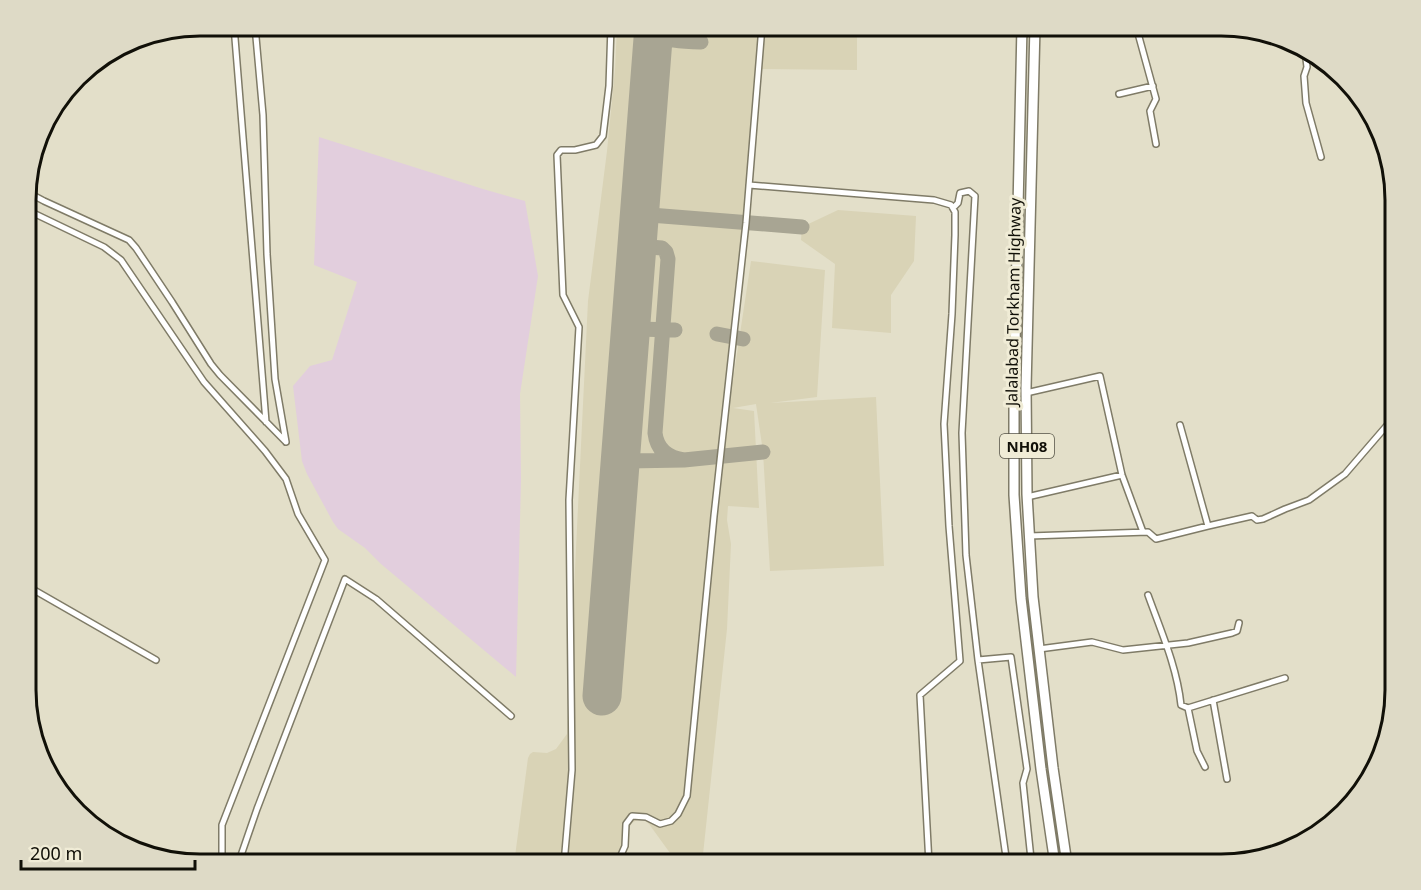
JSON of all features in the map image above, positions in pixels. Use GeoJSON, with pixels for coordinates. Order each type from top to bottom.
{"type":"FeatureCollection","features":[{"type":"Feature","properties":{"kind":"highway","name":"NH08"},"geometry":{"type":"LineString","coordinates":[[1022,36],[1014,495],[1021,598],[1053,854]]}},
{"type":"Feature","properties":{"kind":"highway","name":"Jalalabad Torkham Highway"},"geometry":{"type":"LineString","coordinates":[[1035,36],[1026,393],[1027,497],[1033,597],[1066,854]]}},
{"type":"Feature","properties":{"kind":"street"},"geometry":{"type":"LineString","coordinates":[[235,36],[266,422]]}},
{"type":"Feature","properties":{"kind":"street"},"geometry":{"type":"LineString","coordinates":[[36,196],[129,240],[211,364],[286,442],[275,379],[267,254],[263,115],[256,36]]}},
{"type":"Feature","properties":{"kind":"street"},"geometry":{"type":"LineString","coordinates":[[565,854],[572,770],[569,500],[579,327],[563,295],[557,155],[561,150],[575,150],[596,145],[603,136],[609,86],[611,36]]}},
{"type":"Feature","properties":{"kind":"street"},"geometry":{"type":"LineString","coordinates":[[621,854],[625,846],[626,824],[632,816],[646,817],[660,824],[671,821],[678,814],[687,796],[749,185],[761,36]]}},
{"type":"Feature","properties":{"kind":"street"},"geometry":{"type":"LineString","coordinates":[[1139,36],[1156,99],[1150,111],[1156,144]]}},
{"type":"Feature","properties":{"kind":"street"},"geometry":{"type":"LineString","coordinates":[[1306,60],[1306,103],[1321,157]]}},
{"type":"Feature","properties":{"kind":"street"},"geometry":{"type":"LineString","coordinates":[[1119,94],[1153,86]]}},
{"type":"Feature","properties":{"kind":"street"},"geometry":{"type":"LineString","coordinates":[[749,185],[934,200],[951,205],[955,212],[952,314],[944,424],[960,661],[920,695],[928,854]]}},
{"type":"Feature","properties":{"kind":"street"},"geometry":{"type":"LineString","coordinates":[[953,208],[958,203],[960,193],[969,191],[975,196],[962,434],[966,555],[978,660],[1006,854]]}},
{"type":"Feature","properties":{"kind":"street"},"geometry":{"type":"LineString","coordinates":[[36,214],[105,247],[121,260],[204,382],[265,451],[286,479],[298,514],[325,560],[222,825],[222,854]]}},
{"type":"Feature","properties":{"kind":"street"},"geometry":{"type":"LineString","coordinates":[[1026,393],[1100,376],[1122,475],[1143,532]]}},
{"type":"Feature","properties":{"kind":"street"},"geometry":{"type":"LineString","coordinates":[[1180,425],[1208,526]]}},
{"type":"Feature","properties":{"kind":"street"},"geometry":{"type":"LineString","coordinates":[[1029,536],[1148,532],[1156,539],[1252,516],[1257,520],[1263,519],[1309,500],[1346,474],[1385,428]]}},
{"type":"Feature","properties":{"kind":"street"},"geometry":{"type":"LineString","coordinates":[[1027,497],[1122,475]]}},
{"type":"Feature","properties":{"kind":"street"},"geometry":{"type":"LineString","coordinates":[[241,854],[345,579],[376,598],[511,716]]}},
{"type":"Feature","properties":{"kind":"street"},"geometry":{"type":"LineString","coordinates":[[36,591],[156,660]]}},
{"type":"Feature","properties":{"kind":"street"},"geometry":{"type":"LineString","coordinates":[[1148,595],[1174,667],[1180,687],[1181,705],[1188,708],[1285,678]]}},
{"type":"Feature","properties":{"kind":"street"},"geometry":{"type":"LineString","coordinates":[[1039,649],[1092,642],[1123,650],[1188,643],[1232,633],[1237,631],[1239,623]]}},
{"type":"Feature","properties":{"kind":"street"},"geometry":{"type":"LineString","coordinates":[[978,660],[1011,657],[1027,769],[1023,783],[1031,854]]}},
{"type":"Feature","properties":{"kind":"street"},"geometry":{"type":"LineString","coordinates":[[1213,700],[1227,779]]}},
{"type":"Feature","properties":{"kind":"street"},"geometry":{"type":"LineString","coordinates":[[1188,708],[1197,751],[1205,767]]}},
{"type":"Feature","properties":{"kind":"shaded area"},"geometry":{"type":"Polygon","coordinates":[[[617,36],[857,36],[857,70],[762,69],[733,380],[751,261],[825,270],[817,397],[770,403],[876,397],[884,566],[770,571],[763,452],[756,404],[733,408],[754,411],[759,508],[728,506],[727,520],[731,544],[727,629],[703,854],[671,854],[649,824],[639,819],[629,828],[624,854],[515,854],[528,758],[533,752],[547,753],[556,749],[567,734],[588,301],[615,70],[617,36]]]}},
{"type":"Feature","properties":{"kind":"shaded area"},"geometry":{"type":"Polygon","coordinates":[[[319,137],[525,201],[538,276],[520,394],[521,480],[516,677],[365,548],[338,529],[302,461],[293,386],[310,366],[332,360],[357,282],[314,265],[319,137]]]}},
{"type":"Feature","properties":{"kind":"shaded area"},"geometry":{"type":"Polygon","coordinates":[[[838,210],[916,216],[914,261],[891,295],[891,333],[832,328],[835,264],[801,240],[802,227],[838,210]]]}},
{"type":"Feature","properties":{"kind":"taxiway"},"geometry":{"type":"LineString","coordinates":[[663,36],[681,41],[701,42]]}},
{"type":"Feature","properties":{"kind":"taxiway"},"geometry":{"type":"LineString","coordinates":[[651,71],[657,48],[670,40]]}},
{"type":"Feature","properties":{"kind":"taxiway"},"geometry":{"type":"LineString","coordinates":[[640,200],[643,211],[650,215],[802,227]]}},
{"type":"Feature","properties":{"kind":"taxiway"},"geometry":{"type":"LineString","coordinates":[[637,229],[641,219],[650,215]]}},
{"type":"Feature","properties":{"kind":"taxiway"},"geometry":{"type":"LineString","coordinates":[[637,246],[662,248],[668,259],[655,433],[658,444],[664,452],[684,460]]}},
{"type":"Feature","properties":{"kind":"taxiway"},"geometry":{"type":"LineString","coordinates":[[630,321],[637,329],[675,330]]}},
{"type":"Feature","properties":{"kind":"taxiway"},"geometry":{"type":"LineString","coordinates":[[629,344],[631,335],[637,329]]}},
{"type":"Feature","properties":{"kind":"taxiway"},"geometry":{"type":"LineString","coordinates":[[717,334],[743,339]]}},
{"type":"Feature","properties":{"kind":"taxiway"},"geometry":{"type":"LineString","coordinates":[[620,454],[627,461],[684,460],[763,452]]}},
{"type":"Feature","properties":{"kind":"taxiway"},"geometry":{"type":"LineString","coordinates":[[618,474],[623,465],[630,462]]}},
{"type":"Feature","properties":{"kind":"runway"},"geometry":{"type":"LineString","coordinates":[[602,696],[653,36]]}}]}
